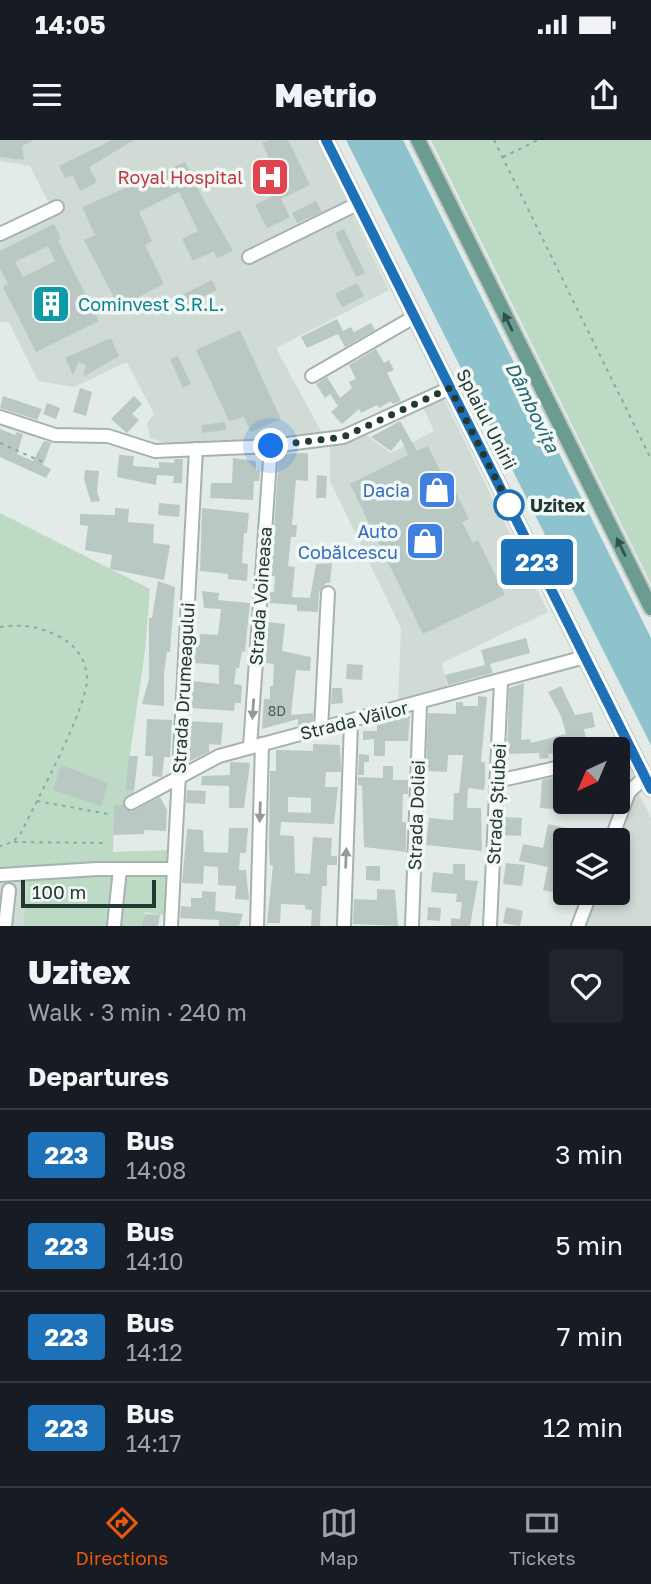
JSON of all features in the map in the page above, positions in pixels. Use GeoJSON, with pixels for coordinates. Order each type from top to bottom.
{"type":"FeatureCollection","features":[{"type":"Feature","properties":{"kind":"main road","name":"Splaiul Unirii"},"geometry":{"type":"LineString","coordinates":[[326,140],[585,657],[618,737]]}},
{"type":"Feature","properties":{"kind":"main road"},"geometry":{"type":"LineString","coordinates":[[418,140],[651,608]]}},
{"type":"Feature","properties":{"kind":"main road","name":"Splaiul Unirii"},"geometry":{"type":"LineString","coordinates":[[630,760],[648,783]]}},
{"type":"Feature","properties":{"kind":"street"},"geometry":{"type":"LineString","coordinates":[[249,257],[357,204]]}},
{"type":"Feature","properties":{"kind":"street"},"geometry":{"type":"LineString","coordinates":[[0,234],[57,207]]}},
{"type":"Feature","properties":{"kind":"street"},"geometry":{"type":"LineString","coordinates":[[312,376],[414,317]]}},
{"type":"Feature","properties":{"kind":"street"},"geometry":{"type":"LineString","coordinates":[[0,417],[55,435],[108,436],[155,451],[271,446],[343,437],[450,388]]}},
{"type":"Feature","properties":{"kind":"street","name":"Strada Voineasa"},"geometry":{"type":"LineString","coordinates":[[257,926],[256,745],[271,446]]}},
{"type":"Feature","properties":{"kind":"street","name":"Strada Drumeagului"},"geometry":{"type":"LineString","coordinates":[[172,926],[196,449]]}},
{"type":"Feature","properties":{"kind":"street"},"geometry":{"type":"LineString","coordinates":[[321,729],[328,593]]}},
{"type":"Feature","properties":{"kind":"street","name":"Strada Văilor"},"geometry":{"type":"LineString","coordinates":[[131,803],[219,756],[502,682],[585,657]]}},
{"type":"Feature","properties":{"kind":"street","name":"Strada Știubei"},"geometry":{"type":"LineString","coordinates":[[490,926],[502,682]]}},
{"type":"Feature","properties":{"kind":"street","name":"Strada Doliei"},"geometry":{"type":"LineString","coordinates":[[412,926],[420,704]]}},
{"type":"Feature","properties":{"kind":"street"},"geometry":{"type":"LineString","coordinates":[[344,926],[351,722]]}},
{"type":"Feature","properties":{"kind":"street"},"geometry":{"type":"LineString","coordinates":[[497,781],[553,768]]}},
{"type":"Feature","properties":{"kind":"street"},"geometry":{"type":"LineString","coordinates":[[616,828],[629,792],[648,783]]}},
{"type":"Feature","properties":{"kind":"street"},"geometry":{"type":"LineString","coordinates":[[114,926],[120,869]]}},
{"type":"Feature","properties":{"kind":"street"},"geometry":{"type":"LineString","coordinates":[[0,875],[174,869]]}},
{"type":"Feature","properties":{"kind":"street"},"geometry":{"type":"LineString","coordinates":[[5,926],[9,890]]}},
{"type":"Feature","properties":{"kind":"street"},"geometry":{"type":"LineString","coordinates":[[578,926],[586,905]]}},
{"type":"Feature","properties":{"kind":"path"},"geometry":{"type":"LineString","coordinates":[[494,140],[651,459]]}},
{"type":"Feature","properties":{"kind":"path"},"geometry":{"type":"LineString","coordinates":[[502,158],[538,140]]}},
{"type":"Feature","properties":{"kind":"path"},"geometry":{"type":"LineString","coordinates":[[0,443],[45,463]]}},
{"type":"Feature","properties":{"kind":"path"},"geometry":{"type":"LineString","coordinates":[[0,628],[33,626],[61,637],[75,647],[87,676],[83,703],[21,833],[13,842]]}},
{"type":"Feature","properties":{"kind":"path"},"geometry":{"type":"LineString","coordinates":[[36,801],[108,814]]}},
{"type":"Feature","properties":{"kind":"path"},"geometry":{"type":"LineString","coordinates":[[0,846],[13,842],[106,843]]}},
{"type":"Feature","properties":{"kind":"shaded area"},"geometry":{"type":"Polygon","coordinates":[[[0,140],[316,140],[389,290],[276,348],[323,435],[169,444],[150,438],[147,423],[154,414],[127,362],[74,387],[38,381],[9,322],[0,322],[0,239],[54,213],[30,166],[0,161],[0,140]]]}},
{"type":"Feature","properties":{"kind":"shaded area"},"geometry":{"type":"Polygon","coordinates":[[[443,397],[548,612],[442,663],[448,690],[398,703],[401,628],[330,481],[330,444],[362,432],[391,453],[434,431],[423,407],[443,397]]]}},
{"type":"Feature","properties":{"kind":"shaded area"},"geometry":{"type":"Polygon","coordinates":[[[637,790],[651,818],[651,926],[584,926],[592,905],[630,905],[630,828],[622,828],[627,814],[630,814],[637,790]]]}},
{"type":"Feature","properties":{"kind":"shaded area"},"geometry":{"type":"Polygon","coordinates":[[[28,878],[23,926],[0,926],[0,879],[28,878]]]}},
{"type":"Feature","properties":{"kind":"green space"},"geometry":{"type":"Polygon","coordinates":[[[431,140],[651,140],[651,584],[431,140]]]}},
{"type":"Feature","properties":{"kind":"green space"},"geometry":{"type":"Polygon","coordinates":[[[0,513],[150,589],[145,651],[125,789],[134,791],[131,805],[114,805],[113,852],[169,850],[166,916],[145,912],[141,926],[23,926],[28,878],[0,879],[0,513]]]}},
{"type":"Feature","properties":{"kind":"water","name":"Dâmbovița"},"geometry":{"type":"Polygon","coordinates":[[[346,140],[403,140],[651,638],[651,745],[346,140]]]}},
{"type":"Feature","properties":{"kind":"building"},"geometry":{"type":"Polygon","coordinates":[[[0,140],[34,140],[22,146],[24,160],[0,157],[0,140]]]}},
{"type":"Feature","properties":{"kind":"building"},"geometry":{"type":"Polygon","coordinates":[[[112,140],[134,140],[89,167],[97,182],[80,191],[73,175],[65,178],[59,166],[112,140]]]}},
{"type":"Feature","properties":{"kind":"building"},"geometry":{"type":"Polygon","coordinates":[[[269,140],[288,140],[310,185],[281,199],[290,217],[267,228],[255,205],[284,190],[262,143],[269,140]]]}},
{"type":"Feature","properties":{"kind":"building"},"geometry":{"type":"Polygon","coordinates":[[[185,162],[191,173],[196,171],[201,181],[195,184],[233,251],[217,258],[214,251],[193,261],[182,239],[198,231],[179,192],[139,212],[152,241],[145,245],[164,284],[119,307],[84,240],[95,235],[82,207],[185,162]]]}},
{"type":"Feature","properties":{"kind":"building"},"geometry":{"type":"Polygon","coordinates":[[[316,201],[322,212],[297,223],[292,213],[316,201]]]}},
{"type":"Feature","properties":{"kind":"building","name":"Cominvest S.R.L."},"geometry":{"type":"Polygon","coordinates":[[[54,224],[61,239],[58,240],[99,321],[36,352],[3,287],[8,284],[0,268],[0,251],[54,224]],[[48,246],[15,262],[23,277],[55,261],[48,246]]]}},
{"type":"Feature","properties":{"kind":"building"},"geometry":{"type":"Polygon","coordinates":[[[344,229],[365,273],[356,277],[335,233],[344,229]]]}},
{"type":"Feature","properties":{"kind":"building"},"geometry":{"type":"Polygon","coordinates":[[[212,280],[217,290],[174,311],[169,301],[212,280]]]}},
{"type":"Feature","properties":{"kind":"building"},"geometry":{"type":"Polygon","coordinates":[[[357,283],[364,296],[342,307],[335,294],[357,283]]]}},
{"type":"Feature","properties":{"kind":"building"},"geometry":{"type":"Polygon","coordinates":[[[337,319],[343,331],[351,327],[354,332],[371,323],[375,330],[345,347],[338,334],[307,348],[301,337],[337,319]]]}},
{"type":"Feature","properties":{"kind":"building"},"geometry":{"type":"Polygon","coordinates":[[[240,330],[281,419],[251,432],[244,417],[229,421],[196,350],[240,330]]]}},
{"type":"Feature","properties":{"kind":"building"},"geometry":{"type":"Polygon","coordinates":[[[111,338],[119,356],[83,377],[86,365],[79,362],[73,375],[65,358],[111,338]]]}},
{"type":"Feature","properties":{"kind":"building"},"geometry":{"type":"Polygon","coordinates":[[[376,349],[384,363],[389,360],[394,370],[387,373],[401,401],[393,404],[391,401],[379,408],[377,405],[361,413],[359,409],[342,424],[331,412],[338,406],[330,394],[325,398],[316,384],[327,377],[340,398],[352,388],[349,382],[356,379],[349,365],[376,349]]]}},
{"type":"Feature","properties":{"kind":"building"},"geometry":{"type":"Polygon","coordinates":[[[178,356],[191,384],[183,388],[170,359],[178,356]]]}},
{"type":"Feature","properties":{"kind":"building"},"geometry":{"type":"Polygon","coordinates":[[[80,388],[92,392],[86,416],[73,412],[80,388]]]}},
{"type":"Feature","properties":{"kind":"building"},"geometry":{"type":"Polygon","coordinates":[[[3,396],[42,409],[37,420],[0,408],[3,396]]]}},
{"type":"Feature","properties":{"kind":"building"},"geometry":{"type":"Polygon","coordinates":[[[134,396],[142,404],[132,414],[139,420],[127,433],[111,419],[134,396]]]}},
{"type":"Feature","properties":{"kind":"building"},"geometry":{"type":"Polygon","coordinates":[[[47,403],[60,408],[56,419],[43,414],[47,403]]]}},
{"type":"Feature","properties":{"kind":"building","name":"Auto Cobălcescu"},"geometry":{"type":"Polygon","coordinates":[[[400,421],[417,451],[428,446],[442,474],[446,472],[469,519],[462,522],[473,543],[478,540],[505,595],[423,634],[350,484],[408,455],[401,439],[391,451],[371,437],[400,421]]]}},
{"type":"Feature","properties":{"kind":"building"},"geometry":{"type":"Polygon","coordinates":[[[225,422],[226,430],[202,433],[201,425],[225,422]]]}},
{"type":"Feature","properties":{"kind":"building"},"geometry":{"type":"Polygon","coordinates":[[[0,429],[15,435],[17,432],[23,434],[17,454],[33,461],[44,441],[51,443],[43,465],[51,469],[46,478],[0,457],[0,429]]]}},
{"type":"Feature","properties":{"kind":"building"},"geometry":{"type":"Polygon","coordinates":[[[308,453],[308,481],[296,480],[292,525],[297,525],[296,537],[291,537],[288,566],[295,567],[292,597],[310,598],[316,564],[332,563],[330,583],[326,583],[319,592],[318,612],[297,611],[297,605],[269,603],[270,592],[274,592],[275,576],[271,576],[279,454],[308,453]]]}},
{"type":"Feature","properties":{"kind":"building"},"geometry":{"type":"Polygon","coordinates":[[[119,455],[134,456],[133,466],[159,468],[159,462],[174,463],[175,459],[183,459],[182,483],[173,483],[174,476],[157,475],[156,485],[117,477],[119,455]]]}},
{"type":"Feature","properties":{"kind":"building"},"geometry":{"type":"Polygon","coordinates":[[[233,458],[256,461],[256,470],[260,470],[259,481],[254,481],[253,500],[210,498],[211,483],[232,483],[233,458]]]}},
{"type":"Feature","properties":{"kind":"building"},"geometry":{"type":"Polygon","coordinates":[[[85,470],[99,471],[97,491],[100,501],[91,502],[84,479],[85,470]]]}},
{"type":"Feature","properties":{"kind":"building"},"geometry":{"type":"Polygon","coordinates":[[[317,475],[327,476],[326,498],[316,498],[317,475]]]}},
{"type":"Feature","properties":{"kind":"building"},"geometry":{"type":"Polygon","coordinates":[[[159,503],[180,505],[179,517],[158,515],[159,503]]]}},
{"type":"Feature","properties":{"kind":"building"},"geometry":{"type":"Polygon","coordinates":[[[115,508],[129,509],[128,522],[154,524],[153,543],[170,545],[164,580],[110,569],[112,555],[85,550],[88,526],[80,525],[80,514],[115,515],[115,508]]]}},
{"type":"Feature","properties":{"kind":"building"},"geometry":{"type":"Polygon","coordinates":[[[202,508],[249,513],[247,533],[244,533],[242,563],[248,564],[247,581],[228,579],[228,574],[200,571],[202,508]]]}},
{"type":"Feature","properties":{"kind":"building"},"geometry":{"type":"Polygon","coordinates":[[[158,581],[175,587],[170,652],[167,652],[164,673],[164,706],[142,704],[149,679],[149,618],[152,618],[158,581]]]}},
{"type":"Feature","properties":{"kind":"building"},"geometry":{"type":"Polygon","coordinates":[[[202,591],[219,593],[218,600],[250,603],[245,652],[242,651],[239,668],[236,668],[234,684],[242,685],[241,703],[235,703],[234,711],[191,708],[193,681],[219,684],[219,665],[194,663],[195,641],[199,642],[200,634],[218,635],[221,609],[204,608],[202,591]]]}},
{"type":"Feature","properties":{"kind":"building"},"geometry":{"type":"Polygon","coordinates":[[[268,622],[285,624],[282,651],[311,657],[310,671],[296,670],[291,715],[313,713],[313,722],[298,726],[298,719],[262,729],[264,699],[270,699],[270,686],[273,686],[274,664],[265,663],[268,622]]]}},
{"type":"Feature","properties":{"kind":"building"},"geometry":{"type":"Polygon","coordinates":[[[526,638],[530,653],[490,664],[493,673],[448,685],[445,675],[485,665],[481,650],[526,638]]]}},
{"type":"Feature","properties":{"kind":"building"},"geometry":{"type":"Polygon","coordinates":[[[347,664],[363,665],[362,680],[346,679],[347,664]]]}},
{"type":"Feature","properties":{"kind":"building"},"geometry":{"type":"Polygon","coordinates":[[[524,683],[521,740],[530,739],[531,743],[553,737],[553,754],[548,754],[549,758],[540,759],[539,753],[507,754],[509,688],[524,683]]]}},
{"type":"Feature","properties":{"kind":"building"},"geometry":{"type":"Polygon","coordinates":[[[561,686],[575,715],[592,712],[595,727],[584,729],[586,737],[554,737],[566,734],[561,716],[548,692],[561,686]]]}},
{"type":"Feature","properties":{"kind":"building"},"geometry":{"type":"Polygon","coordinates":[[[332,688],[342,688],[343,703],[331,704],[332,688]]]}},
{"type":"Feature","properties":{"kind":"building"},"geometry":{"type":"Polygon","coordinates":[[[478,696],[487,697],[481,762],[485,762],[485,782],[484,790],[468,788],[467,808],[481,808],[482,851],[426,845],[429,818],[453,820],[454,793],[459,793],[463,755],[448,755],[447,772],[426,771],[428,713],[456,714],[456,702],[463,702],[463,706],[478,706],[478,696]]]}},
{"type":"Feature","properties":{"kind":"building"},"geometry":{"type":"Polygon","coordinates":[[[410,716],[408,741],[385,741],[385,756],[374,756],[374,739],[363,740],[363,731],[377,731],[377,722],[410,716]]]}},
{"type":"Feature","properties":{"kind":"building"},"geometry":{"type":"Polygon","coordinates":[[[147,719],[172,720],[170,757],[164,757],[162,777],[152,776],[153,756],[145,756],[147,719]]]}},
{"type":"Feature","properties":{"kind":"building"},"geometry":{"type":"Polygon","coordinates":[[[190,721],[223,723],[221,745],[209,744],[209,752],[188,762],[190,721]]]}},
{"type":"Feature","properties":{"kind":"building"},"geometry":{"type":"Polygon","coordinates":[[[313,744],[340,745],[341,772],[326,772],[325,787],[338,787],[334,824],[281,822],[280,835],[294,836],[295,873],[310,874],[313,837],[332,838],[331,856],[337,856],[337,865],[327,865],[327,886],[322,886],[320,926],[311,926],[312,910],[305,909],[305,905],[281,904],[280,923],[267,923],[273,866],[270,865],[269,848],[270,771],[276,771],[276,750],[313,751],[313,744]],[[288,797],[288,812],[311,813],[311,798],[288,797]]]}},
{"type":"Feature","properties":{"kind":"building"},"geometry":{"type":"Polygon","coordinates":[[[359,754],[369,755],[369,762],[364,762],[364,775],[358,775],[359,754]]]}},
{"type":"Feature","properties":{"kind":"building"},"geometry":{"type":"Polygon","coordinates":[[[129,756],[138,756],[134,791],[125,790],[129,756]]]}},
{"type":"Feature","properties":{"kind":"building"},"geometry":{"type":"Polygon","coordinates":[[[230,762],[250,763],[244,808],[229,808],[229,786],[201,785],[202,776],[230,775],[230,762]]]}},
{"type":"Feature","properties":{"kind":"building"},"geometry":{"type":"Polygon","coordinates":[[[61,765],[108,783],[101,806],[53,790],[61,765]]]}},
{"type":"Feature","properties":{"kind":"building"},"geometry":{"type":"Polygon","coordinates":[[[383,766],[393,766],[393,780],[408,780],[408,794],[403,794],[402,822],[406,822],[406,852],[364,847],[362,786],[358,785],[358,777],[383,778],[383,766]]]}},
{"type":"Feature","properties":{"kind":"building"},"geometry":{"type":"Polygon","coordinates":[[[553,778],[553,809],[540,808],[542,780],[553,778]]]}},
{"type":"Feature","properties":{"kind":"building"},"geometry":{"type":"Polygon","coordinates":[[[187,790],[206,791],[205,804],[186,803],[187,790]]]}},
{"type":"Feature","properties":{"kind":"building"},"geometry":{"type":"Polygon","coordinates":[[[160,797],[167,810],[166,831],[144,830],[144,834],[113,835],[114,805],[123,805],[131,812],[160,797]]]}},
{"type":"Feature","properties":{"kind":"building"},"geometry":{"type":"Polygon","coordinates":[[[504,817],[522,818],[521,836],[503,835],[504,817]]]}},
{"type":"Feature","properties":{"kind":"building"},"geometry":{"type":"Polygon","coordinates":[[[548,824],[567,828],[553,828],[553,892],[543,890],[548,867],[519,861],[523,844],[543,848],[548,824]]]}},
{"type":"Feature","properties":{"kind":"building"},"geometry":{"type":"Polygon","coordinates":[[[229,828],[248,828],[246,853],[240,853],[239,870],[246,870],[249,900],[235,899],[236,886],[218,885],[218,867],[204,866],[203,884],[182,883],[187,829],[203,830],[204,852],[228,853],[229,828]]]}},
{"type":"Feature","properties":{"kind":"building"},"geometry":{"type":"Polygon","coordinates":[[[506,863],[525,865],[522,886],[503,884],[506,863]]]}},
{"type":"Feature","properties":{"kind":"building"},"geometry":{"type":"Polygon","coordinates":[[[453,864],[465,864],[465,880],[478,881],[470,926],[451,926],[451,918],[460,919],[462,902],[456,902],[457,894],[431,892],[433,872],[453,874],[453,864]]]}},
{"type":"Feature","properties":{"kind":"building"},"geometry":{"type":"Polygon","coordinates":[[[366,866],[380,866],[380,881],[366,880],[366,866]]]}},
{"type":"Feature","properties":{"kind":"building"},"geometry":{"type":"Polygon","coordinates":[[[377,889],[395,890],[398,926],[353,924],[354,899],[377,900],[377,889]]]}},
{"type":"Feature","properties":{"kind":"building"},"geometry":{"type":"Polygon","coordinates":[[[202,891],[216,892],[215,911],[243,914],[239,926],[219,926],[219,920],[180,918],[181,906],[191,907],[191,898],[202,898],[202,891]]]}},
{"type":"Feature","properties":{"kind":"building"},"geometry":{"type":"Polygon","coordinates":[[[428,907],[441,908],[440,921],[427,920],[428,907]]]}},
{"type":"Feature","properties":{"kind":"building"},"geometry":{"type":"Polygon","coordinates":[[[506,907],[523,911],[520,926],[503,923],[506,907]]]}},
{"type":"Feature","properties":{"kind":"building"},"geometry":{"type":"Polygon","coordinates":[[[145,914],[160,915],[158,926],[141,926],[145,914]]]}},
{"type":"Feature","properties":{"kind":"bus line","name":"223"},"geometry":{"type":"LineString","coordinates":[[326,140],[651,789]]}},
{"type":"Feature","properties":{"kind":"place","name":"Royal Hospital"},"geometry":{"type":"Point","coordinates":[270,177]}},
{"type":"Feature","properties":{"kind":"place","name":"Cominvest S.R.L."},"geometry":{"type":"Point","coordinates":[51,304]}},
{"type":"Feature","properties":{"kind":"place","name":"Dacia"},"geometry":{"type":"Point","coordinates":[437,490]}},
{"type":"Feature","properties":{"kind":"place","name":"Uzitex"},"geometry":{"type":"Point","coordinates":[509,505]}},
{"type":"Feature","properties":{"kind":"place","name":"Auto Cobălcescu"},"geometry":{"type":"Point","coordinates":[425,541]}},
{"type":"Feature","properties":{"kind":"route"},"geometry":{"type":"LineString","coordinates":[[271,446],[335,440],[450,388],[509,505]]}}]}
